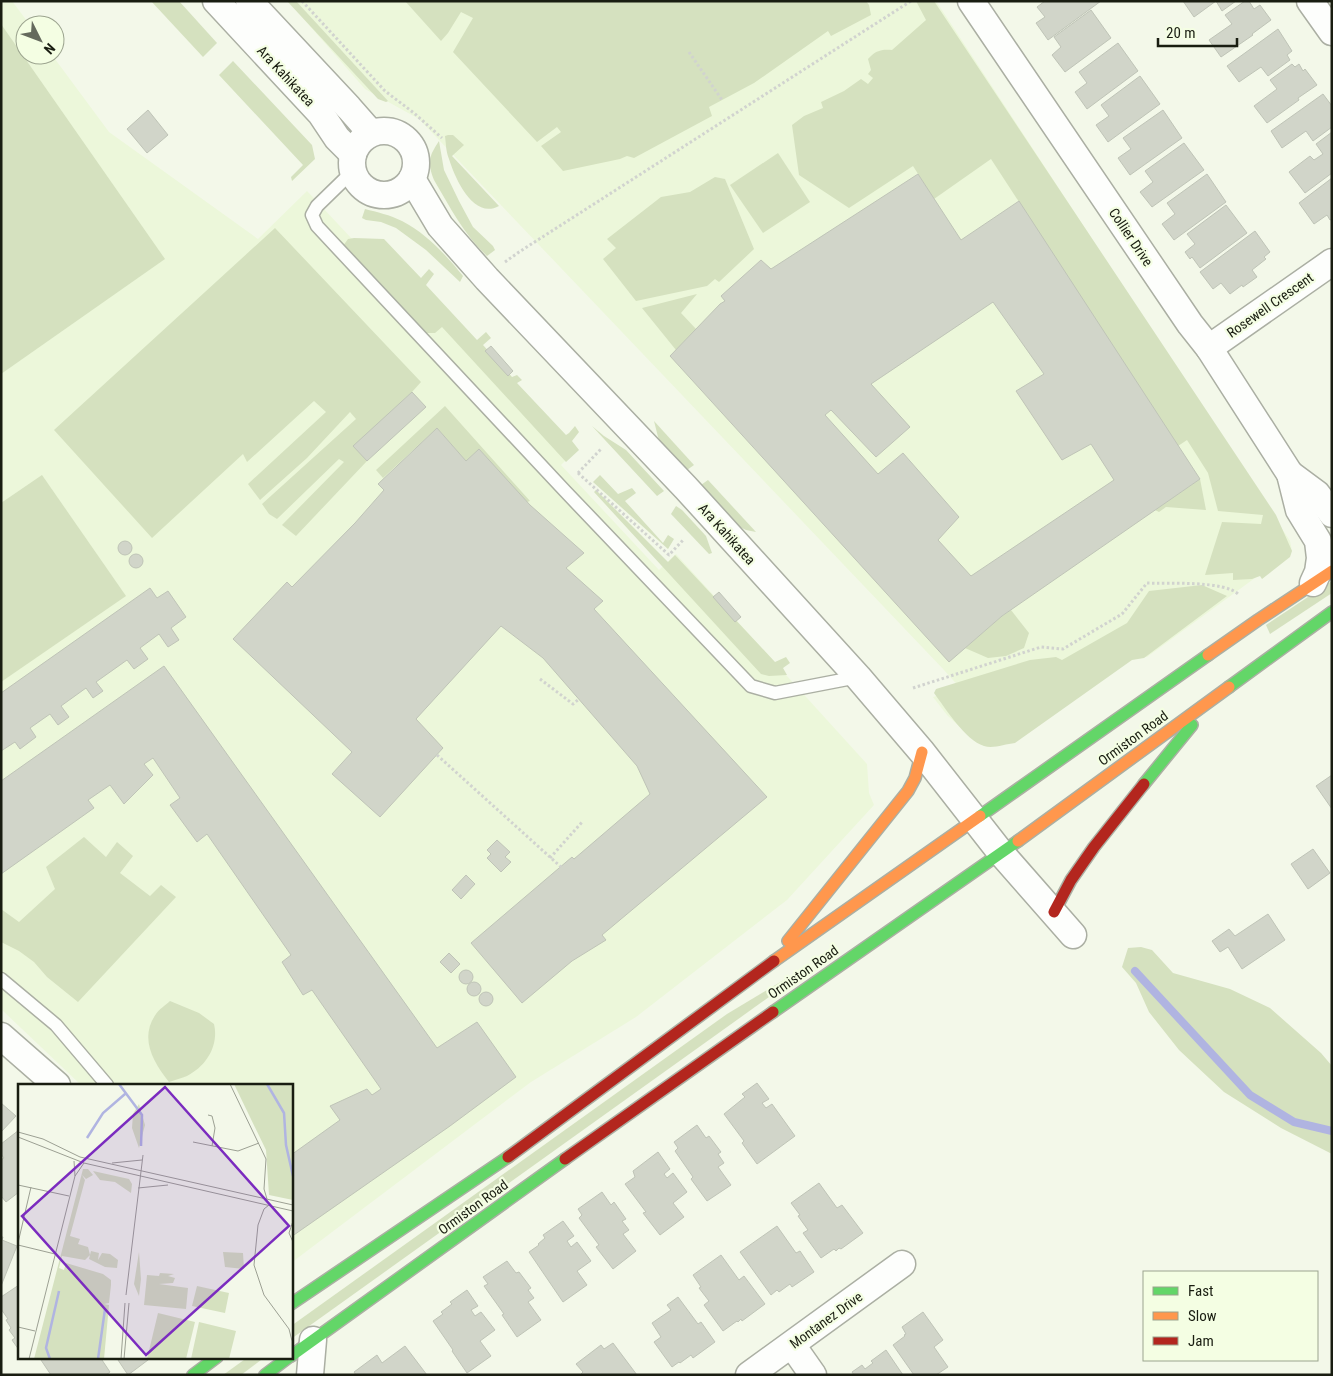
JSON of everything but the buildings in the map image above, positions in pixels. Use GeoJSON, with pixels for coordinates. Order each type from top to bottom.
{"type":"FeatureCollection","features":[{"type":"Feature","properties":{"kind":"main road","name":"Ormiston Road"},"geometry":{"type":"LineString","coordinates":[[292,1303],[527,1144],[768,965],[1322,577]]}},
{"type":"Feature","properties":{"kind":"main road","name":"Ormiston Road"},"geometry":{"type":"LineString","coordinates":[[292,1355],[640,1105],[1001,852],[1332,612]]}},
{"type":"Feature","properties":{"kind":"main road"},"geometry":{"type":"LineString","coordinates":[[1054,912],[1071,880],[1094,847],[1213,698]]}},
{"type":"Feature","properties":{"kind":"main road"},"geometry":{"type":"LineString","coordinates":[[768,965],[908,791],[915,778],[922,752]]}},
{"type":"Feature","properties":{"kind":"main road","name":"Ormiston Road"},"geometry":{"type":"LineString","coordinates":[[264,1375],[287,1358]]}},
{"type":"Feature","properties":{"kind":"street","name":"Ara Kahikatea"},"geometry":{"type":"LineString","coordinates":[[216,1],[321,114],[353,162]]}},
{"type":"Feature","properties":{"kind":"street","name":"Ara Kahikatea"},"geometry":{"type":"LineString","coordinates":[[249,1],[371,133]]}},
{"type":"Feature","properties":{"kind":"street","name":"Collier Drive"},"geometry":{"type":"LineString","coordinates":[[971,1],[1190,324],[1209,348],[1290,474],[1298,510],[1318,541],[1320,558],[1318,572],[1322,577]]}},
{"type":"Feature","properties":{"kind":"street"},"geometry":{"type":"LineString","coordinates":[[1310,1],[1332,32]]}},
{"type":"Feature","properties":{"kind":"street"},"geometry":{"type":"LineString","coordinates":[[382,130],[402,136],[409,142],[416,159],[416,169],[412,178],[403,189],[397,193],[383,195],[373,193],[357,181],[353,162],[357,145],[363,138],[371,133],[382,130]]}},
{"type":"Feature","properties":{"kind":"street","name":"Ara Kahikatea"},"geometry":{"type":"LineString","coordinates":[[412,178],[440,226],[486,279],[686,488],[858,677],[922,752],[1001,852],[1073,935]]}},
{"type":"Feature","properties":{"kind":"street","name":"Ara Kahikatea"},"geometry":{"type":"LineString","coordinates":[[383,195],[440,226]]}},
{"type":"Feature","properties":{"kind":"street","name":"Rosewell Crescent"},"geometry":{"type":"LineString","coordinates":[[1209,348],[1332,262]]}},
{"type":"Feature","properties":{"kind":"street","name":"Collier Drive"},"geometry":{"type":"LineString","coordinates":[[1290,474],[1317,494],[1332,514]]}},
{"type":"Feature","properties":{"kind":"street"},"geometry":{"type":"LineString","coordinates":[[1,1036],[56,1084]]}},
{"type":"Feature","properties":{"kind":"street","name":"Montanez Drive"},"geometry":{"type":"LineString","coordinates":[[749,1375],[902,1264]]}},
{"type":"Feature","properties":{"kind":"street"},"geometry":{"type":"LineString","coordinates":[[310,1375],[314,1340]]}},
{"type":"Feature","properties":{"kind":"street"},"geometry":{"type":"LineString","coordinates":[[792,1345],[813,1375]]}},
{"type":"Feature","properties":{"kind":"lane"},"geometry":{"type":"LineString","coordinates":[[353,162],[317,206],[312,215],[317,226],[751,686],[775,694],[858,677]]}},
{"type":"Feature","properties":{"kind":"lane"},"geometry":{"type":"LineString","coordinates":[[1,979],[56,1025],[106,1084]]}},
{"type":"Feature","properties":{"kind":"path"},"geometry":{"type":"LineString","coordinates":[[302,1],[385,91],[442,138]]}},
{"type":"Feature","properties":{"kind":"path"},"geometry":{"type":"LineString","coordinates":[[501,266],[527,247],[911,1]]}},
{"type":"Feature","properties":{"kind":"path"},"geometry":{"type":"LineString","coordinates":[[689,52],[722,100]]}},
{"type":"Feature","properties":{"kind":"path"},"geometry":{"type":"LineString","coordinates":[[601,449],[578,473],[670,554],[684,539]]}},
{"type":"Feature","properties":{"kind":"path"},"geometry":{"type":"LineString","coordinates":[[913,688],[1041,647],[1064,649],[1122,614],[1146,583],[1212,584],[1235,591],[1239,595]]}},
{"type":"Feature","properties":{"kind":"path"},"geometry":{"type":"LineString","coordinates":[[540,679],[573,704],[579,699]]}},
{"type":"Feature","properties":{"kind":"path"},"geometry":{"type":"LineString","coordinates":[[437,754],[560,867]]}},
{"type":"Feature","properties":{"kind":"path"},"geometry":{"type":"LineString","coordinates":[[550,858],[583,821]]}},
{"type":"Feature","properties":{"kind":"shaded area"},"geometry":{"type":"Polygon","coordinates":[[[1,1],[12,1],[22,15],[15,15],[15,65],[59,65],[109,132],[258,239],[307,191],[353,240],[577,449],[561,465],[659,570],[676,554],[867,764],[869,793],[874,805],[787,900],[636,1017],[531,1082],[292,1262],[292,1084],[80,1084],[1,1009],[1,1]]]}},
{"type":"Feature","properties":{"kind":"shaded area"},"geometry":{"type":"Polygon","coordinates":[[[151,1],[179,1],[217,43],[203,57],[151,1]]]}},
{"type":"Feature","properties":{"kind":"shaded area"},"geometry":{"type":"Polygon","coordinates":[[[287,1],[296,1],[388,101],[378,99],[287,1]]]}},
{"type":"Feature","properties":{"kind":"shaded area"},"geometry":{"type":"Polygon","coordinates":[[[288,1],[936,1],[1290,541],[1292,551],[1147,657],[1134,657],[974,740],[947,715],[933,697],[961,689],[944,670],[419,119],[365,89],[288,1]]]}},
{"type":"Feature","properties":{"kind":"shaded area"},"geometry":{"type":"Polygon","coordinates":[[[405,1],[866,1],[871,15],[831,36],[828,31],[754,83],[709,107],[712,116],[634,158],[627,156],[563,171],[541,146],[561,132],[557,127],[537,142],[453,52],[473,18],[461,12],[441,41],[405,1]]]}},
{"type":"Feature","properties":{"kind":"shaded area"},"geometry":{"type":"Polygon","coordinates":[[[916,1],[934,1],[1276,515],[1292,551],[1290,557],[1262,579],[1260,576],[1252,579],[1233,580],[1233,573],[1205,575],[1222,522],[1261,524],[1263,515],[1218,511],[1208,473],[1187,440],[1178,446],[991,159],[934,199],[913,166],[849,208],[799,175],[792,125],[804,116],[823,108],[821,102],[844,91],[861,79],[868,84],[873,78],[868,74],[871,70],[868,59],[878,51],[892,50],[926,20],[916,1]]]}},
{"type":"Feature","properties":{"kind":"shaded area"},"geometry":{"type":"Polygon","coordinates":[[[1,24],[15,44],[15,65],[30,65],[165,259],[1,374],[1,24]]]}},
{"type":"Feature","properties":{"kind":"shaded area"},"geometry":{"type":"Polygon","coordinates":[[[233,61],[312,145],[315,159],[292,181],[291,177],[303,165],[219,75],[233,61]]]}},
{"type":"Feature","properties":{"kind":"shaded area"},"geometry":{"type":"Polygon","coordinates":[[[453,135],[464,145],[452,156],[499,206],[490,209],[481,207],[466,195],[448,156],[445,136],[453,135]]]}},
{"type":"Feature","properties":{"kind":"shaded area"},"geometry":{"type":"Polygon","coordinates":[[[439,141],[444,170],[459,201],[473,227],[495,250],[487,256],[464,230],[434,180],[430,168],[430,159],[439,141]]]}},
{"type":"Feature","properties":{"kind":"shaded area"},"geometry":{"type":"Polygon","coordinates":[[[778,153],[810,202],[763,233],[730,185],[778,153]]]}},
{"type":"Feature","properties":{"kind":"shaded area"},"geometry":{"type":"Polygon","coordinates":[[[715,177],[725,179],[754,249],[719,282],[715,279],[707,286],[636,301],[603,259],[616,248],[607,239],[661,197],[690,192],[715,177]]]}},
{"type":"Feature","properties":{"kind":"shaded area"},"geometry":{"type":"Polygon","coordinates":[[[365,209],[397,219],[420,232],[443,253],[463,276],[460,282],[426,250],[396,228],[381,222],[362,218],[365,209]]]}},
{"type":"Feature","properties":{"kind":"shaded area"},"geometry":{"type":"Polygon","coordinates":[[[275,228],[421,382],[354,446],[367,461],[296,536],[282,525],[344,462],[339,459],[277,519],[269,514],[262,504],[356,419],[350,412],[307,458],[260,500],[248,484],[326,412],[314,401],[247,462],[243,454],[152,538],[54,430],[275,228]]]}},
{"type":"Feature","properties":{"kind":"shaded area"},"geometry":{"type":"Polygon","coordinates":[[[348,239],[384,239],[421,278],[429,269],[434,274],[426,285],[477,340],[486,332],[491,338],[483,345],[512,377],[517,375],[522,380],[517,383],[566,435],[575,426],[579,432],[572,441],[579,450],[566,462],[442,327],[435,333],[425,333],[343,246],[348,239]]]}},
{"type":"Feature","properties":{"kind":"shaded area"},"geometry":{"type":"Polygon","coordinates":[[[697,294],[681,313],[696,329],[676,350],[642,308],[697,294]]]}},
{"type":"Feature","properties":{"kind":"shaded area"},"geometry":{"type":"Polygon","coordinates":[[[445,406],[530,501],[527,502],[479,449],[466,461],[437,428],[383,478],[376,470],[445,406]]]}},
{"type":"Feature","properties":{"kind":"shaded area"},"geometry":{"type":"Polygon","coordinates":[[[654,421],[694,465],[687,470],[661,444],[654,421]]]}},
{"type":"Feature","properties":{"kind":"shaded area"},"geometry":{"type":"Polygon","coordinates":[[[592,426],[626,450],[664,491],[657,496],[592,426]]]}},
{"type":"Feature","properties":{"kind":"shaded area"},"geometry":{"type":"Polygon","coordinates":[[[42,475],[126,596],[1,682],[1,503],[42,475]]]}},
{"type":"Feature","properties":{"kind":"shaded area"},"geometry":{"type":"Polygon","coordinates":[[[600,475],[618,494],[632,488],[636,493],[625,501],[663,543],[668,535],[674,539],[668,549],[593,482],[600,475]]]}},
{"type":"Feature","properties":{"kind":"shaded area"},"geometry":{"type":"Polygon","coordinates":[[[1200,479],[1206,510],[1166,507],[1159,512],[1155,510],[1200,479]]]}},
{"type":"Feature","properties":{"kind":"shaded area"},"geometry":{"type":"Polygon","coordinates":[[[708,480],[756,532],[740,527],[701,485],[708,480]]]}},
{"type":"Feature","properties":{"kind":"shaded area"},"geometry":{"type":"Polygon","coordinates":[[[596,490],[668,562],[675,555],[775,662],[786,657],[790,663],[783,668],[787,675],[769,676],[761,674],[594,492],[596,490]]]}},
{"type":"Feature","properties":{"kind":"shaded area"},"geometry":{"type":"Polygon","coordinates":[[[676,506],[706,536],[712,553],[709,554],[671,514],[676,506]]]}},
{"type":"Feature","properties":{"kind":"shaded area"},"geometry":{"type":"Polygon","coordinates":[[[1332,581],[1332,593],[1270,634],[1266,625],[1332,581]]]}},
{"type":"Feature","properties":{"kind":"shaded area"},"geometry":{"type":"Polygon","coordinates":[[[1202,585],[1227,596],[1144,658],[1132,660],[1015,743],[991,747],[977,743],[956,723],[934,693],[936,689],[1030,660],[1056,657],[1062,660],[1127,623],[1149,591],[1202,585]]]}},
{"type":"Feature","properties":{"kind":"shaded area"},"geometry":{"type":"Polygon","coordinates":[[[1011,610],[1029,633],[1024,648],[1006,656],[988,658],[965,648],[1002,616],[1011,610]]]}},
{"type":"Feature","properties":{"kind":"shaded area"},"geometry":{"type":"Polygon","coordinates":[[[84,837],[106,857],[117,842],[133,856],[120,873],[150,896],[161,885],[176,897],[78,1002],[47,977],[34,962],[19,951],[1,942],[1,909],[19,922],[55,889],[46,867],[84,837]]]}},
{"type":"Feature","properties":{"kind":"shaded area"},"geometry":{"type":"Polygon","coordinates":[[[1141,947],[1152,950],[1173,973],[1230,989],[1270,1008],[1321,1053],[1332,1066],[1332,1154],[1281,1128],[1224,1092],[1179,1050],[1149,1012],[1136,983],[1122,967],[1128,948],[1141,947]]]}},
{"type":"Feature","properties":{"kind":"shaded area"},"geometry":{"type":"Polygon","coordinates":[[[787,978],[790,982],[292,1338],[292,1325],[727,1014],[787,978]]]}},
{"type":"Feature","properties":{"kind":"shaded area"},"geometry":{"type":"Polygon","coordinates":[[[170,1001],[199,1013],[214,1024],[215,1040],[210,1054],[200,1067],[187,1076],[169,1082],[153,1058],[148,1041],[151,1023],[157,1012],[170,1001]]]}},
{"type":"Feature","properties":{"kind":"shaded area"},"geometry":{"type":"Polygon","coordinates":[[[247,1358],[264,1358],[241,1375],[223,1375],[247,1358]]]}},
{"type":"Feature","properties":{"kind":"waterway"},"geometry":{"type":"LineString","coordinates":[[1135,971],[1250,1095],[1294,1122],[1332,1131]]}},
{"type":"Feature","properties":{"kind":"traffic: fast"},"geometry":{"type":"LineString","coordinates":[[1229,687],[1332,612]]}},
{"type":"Feature","properties":{"kind":"traffic: fast"},"geometry":{"type":"LineString","coordinates":[[980,816],[1208,655]]}},
{"type":"Feature","properties":{"kind":"traffic: fast"},"geometry":{"type":"LineString","coordinates":[[1144,784],[1192,725]]}},
{"type":"Feature","properties":{"kind":"traffic: fast"},"geometry":{"type":"LineString","coordinates":[[773,1012],[1018,841]]}},
{"type":"Feature","properties":{"kind":"traffic: fast"},"geometry":{"type":"LineString","coordinates":[[292,1303],[508,1157]]}},
{"type":"Feature","properties":{"kind":"traffic: fast"},"geometry":{"type":"LineString","coordinates":[[292,1355],[565,1159]]}},
{"type":"Feature","properties":{"kind":"traffic: fast"},"geometry":{"type":"LineString","coordinates":[[193,1375],[216,1358]]}},
{"type":"Feature","properties":{"kind":"traffic: fast"},"geometry":{"type":"LineString","coordinates":[[265,1375],[288,1358]]}},
{"type":"Feature","properties":{"kind":"traffic: slow"},"geometry":{"type":"LineString","coordinates":[[1208,655],[1332,571]]}},
{"type":"Feature","properties":{"kind":"traffic: slow"},"geometry":{"type":"LineString","coordinates":[[1018,841],[1229,687]]}},
{"type":"Feature","properties":{"kind":"traffic: slow"},"geometry":{"type":"LineString","coordinates":[[788,941],[908,791],[915,778],[922,752]]}},
{"type":"Feature","properties":{"kind":"traffic: slow"},"geometry":{"type":"LineString","coordinates":[[774,961],[980,816]]}},
{"type":"Feature","properties":{"kind":"traffic: jam"},"geometry":{"type":"LineString","coordinates":[[1054,912],[1071,880],[1094,847],[1144,784]]}},
{"type":"Feature","properties":{"kind":"traffic: jam"},"geometry":{"type":"LineString","coordinates":[[508,1157],[774,961]]}},
{"type":"Feature","properties":{"kind":"traffic: jam"},"geometry":{"type":"LineString","coordinates":[[565,1159],[773,1012]]}}]}
